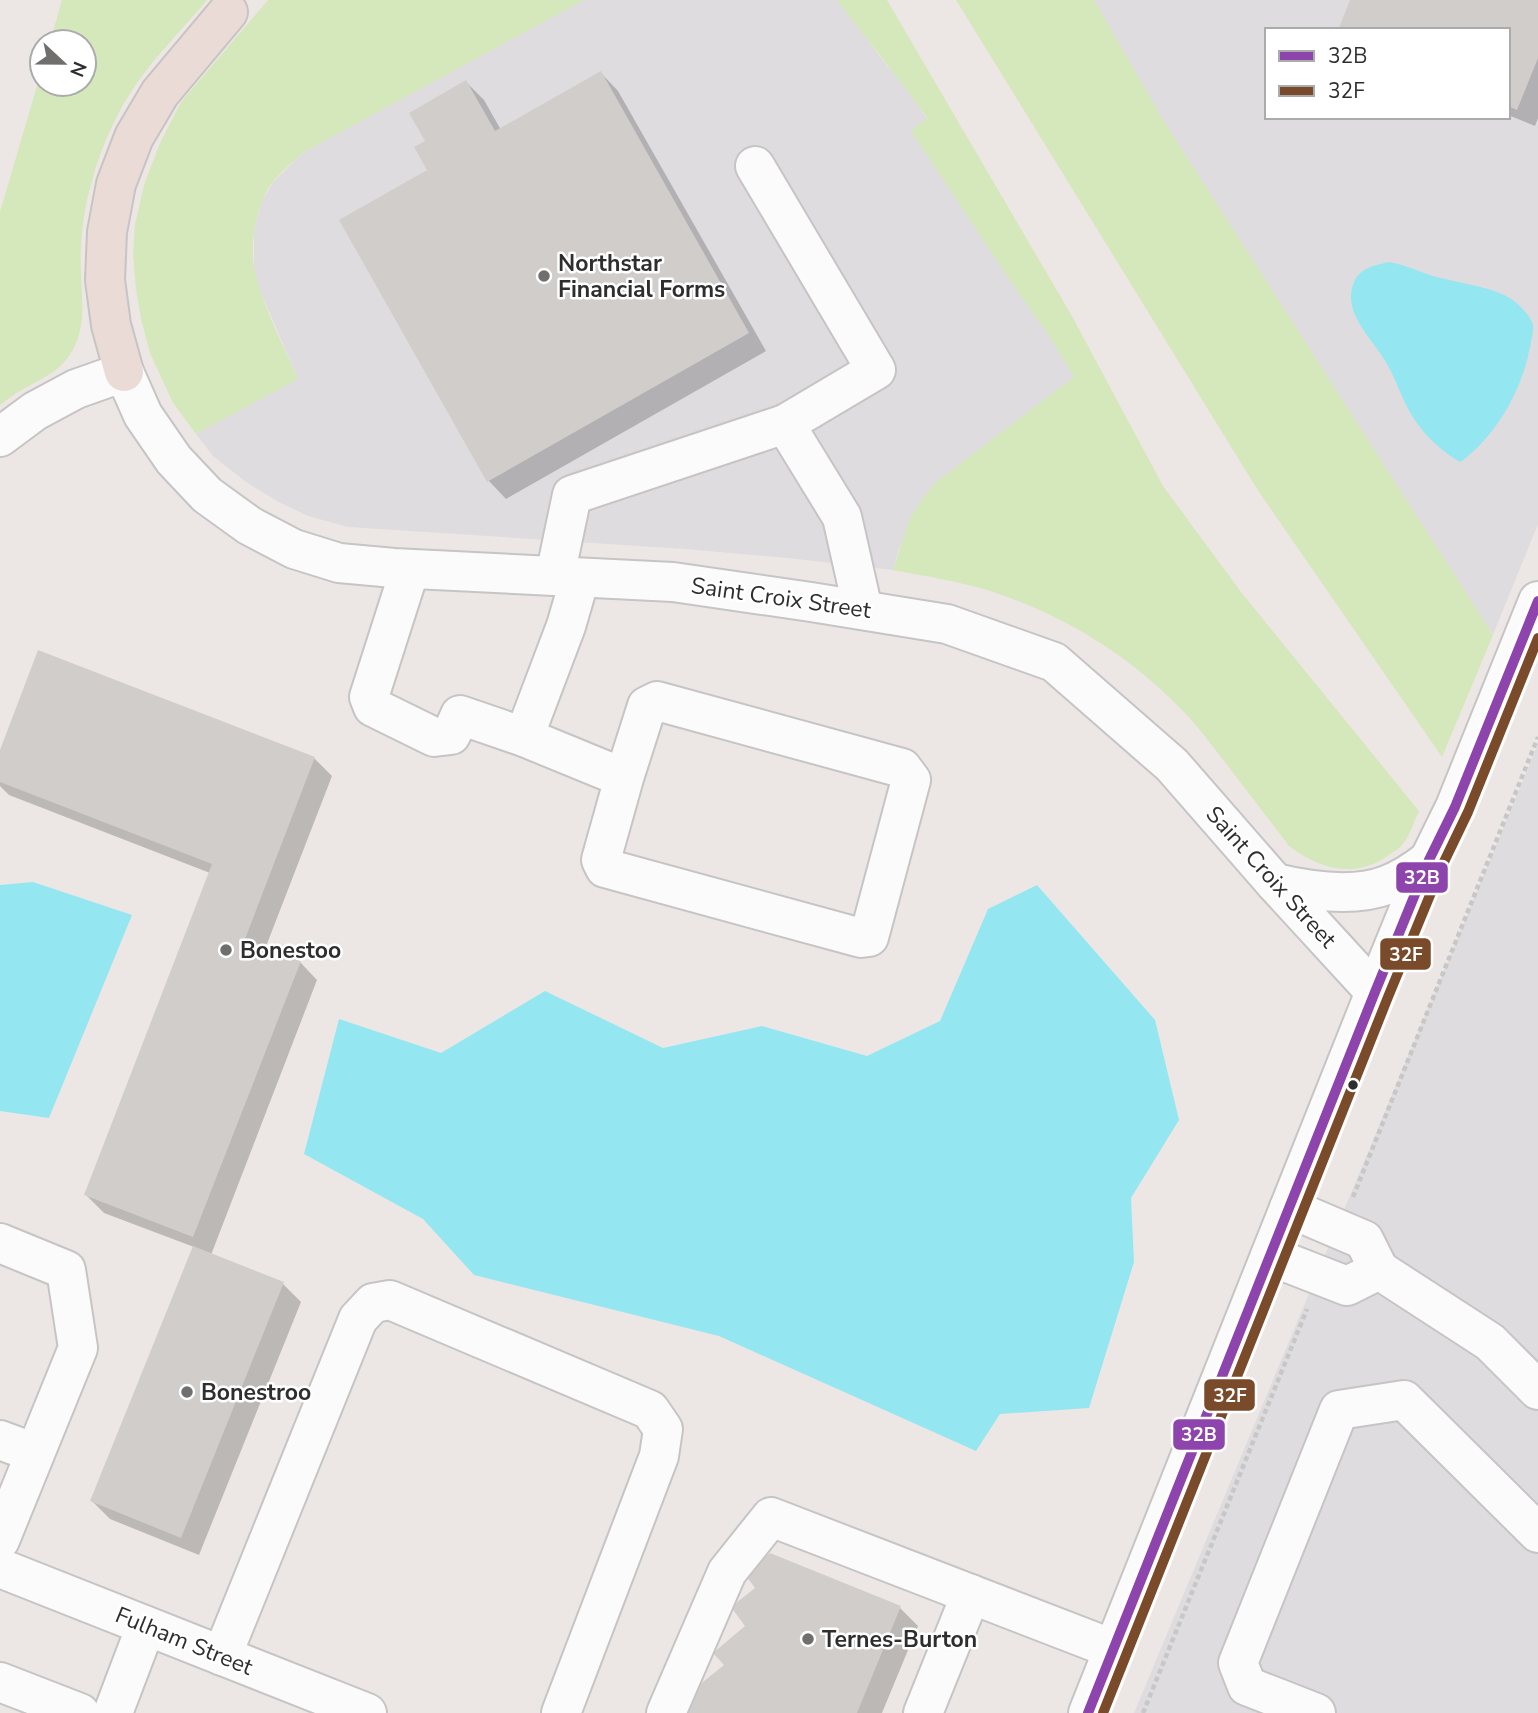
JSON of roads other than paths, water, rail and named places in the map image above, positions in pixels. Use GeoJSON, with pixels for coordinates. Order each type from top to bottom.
{"type":"FeatureCollection","features":[{"type":"Feature","properties":{"kind":"highway"},"geometry":{"type":"LineString","coordinates":[[124,372],[111,325],[106,279],[107,232],[116,184],[134,137],[160,93],[228,12]]}},
{"type":"Feature","properties":{"kind":"street"},"geometry":{"type":"LineString","coordinates":[[524,737],[566,626],[572,495],[785,424],[876,370],[755,166]]}},
{"type":"Feature","properties":{"kind":"street"},"geometry":{"type":"LineString","coordinates":[[0,437],[35,411],[76,389],[124,372]]}},
{"type":"Feature","properties":{"kind":"street","name":"Saint Croix Street"},"geometry":{"type":"LineString","coordinates":[[124,372],[144,415],[174,460],[207,495],[250,526],[294,549],[339,564],[673,582],[947,624],[1054,662],[1172,765],[1375,992]]}},
{"type":"Feature","properties":{"kind":"street"},"geometry":{"type":"LineString","coordinates":[[785,424],[842,517],[863,610]]}},
{"type":"Feature","properties":{"kind":"street"},"geometry":{"type":"LineString","coordinates":[[410,569],[369,697],[373,707],[434,737],[451,735],[460,715],[524,737],[624,778]]}},
{"type":"Feature","properties":{"kind":"street"},"geometry":{"type":"LineString","coordinates":[[1088,1713],[1375,992],[1429,860],[1455,807],[1538,601]]}},
{"type":"Feature","properties":{"kind":"street"},"geometry":{"type":"LineString","coordinates":[[657,701],[902,768],[911,779],[869,937],[861,938],[605,868],[601,860],[624,778],[647,706],[657,701]]}},
{"type":"Feature","properties":{"kind":"street"},"geometry":{"type":"LineString","coordinates":[[1275,883],[1308,890],[1359,891],[1385,886],[1407,876],[1429,860]]}},
{"type":"Feature","properties":{"kind":"street"},"geometry":{"type":"LineString","coordinates":[[1289,1208],[1364,1240],[1379,1270],[1490,1342],[1538,1390]]}},
{"type":"Feature","properties":{"kind":"street"},"geometry":{"type":"LineString","coordinates":[[0,1243],[66,1270],[78,1348],[0,1540]]}},
{"type":"Feature","properties":{"kind":"street"},"geometry":{"type":"LineString","coordinates":[[1270,1256],[1347,1286],[1379,1270]]}},
{"type":"Feature","properties":{"kind":"street"},"geometry":{"type":"LineString","coordinates":[[222,1656],[358,1319],[373,1303],[390,1300],[650,1410],[663,1429],[659,1456],[561,1713]]}},
{"type":"Feature","properties":{"kind":"street"},"geometry":{"type":"LineString","coordinates":[[1316,1713],[1247,1686],[1238,1663],[1339,1410],[1404,1400],[1538,1534]]}},
{"type":"Feature","properties":{"kind":"street"},"geometry":{"type":"LineString","coordinates":[[0,1440],[35,1453]]}},
{"type":"Feature","properties":{"kind":"street"},"geometry":{"type":"LineString","coordinates":[[666,1713],[727,1572],[771,1517],[1113,1648]]}},
{"type":"Feature","properties":{"kind":"street","name":"Fulham Street"},"geometry":{"type":"LineString","coordinates":[[0,1568],[367,1713]]}},
{"type":"Feature","properties":{"kind":"street"},"geometry":{"type":"LineString","coordinates":[[923,1713],[971,1594]]}},
{"type":"Feature","properties":{"kind":"street"},"geometry":{"type":"LineString","coordinates":[[113,1713],[146,1626]]}},
{"type":"Feature","properties":{"kind":"street"},"geometry":{"type":"LineString","coordinates":[[0,1682],[80,1713]]}},
{"type":"Feature","properties":{"kind":"water"},"geometry":{"type":"Polygon","coordinates":[[[1389,262],[1505,295],[1522,308],[1533,325],[1526,363],[1514,395],[1486,438],[1460,462],[1435,444],[1415,421],[1387,364],[1355,315],[1351,293],[1357,277],[1368,268],[1389,262]]]}},
{"type":"Feature","properties":{"kind":"water"},"geometry":{"type":"Polygon","coordinates":[[[33,882],[132,915],[49,1118],[0,1111],[0,885],[33,882]]]}},
{"type":"Feature","properties":{"kind":"water"},"geometry":{"type":"Polygon","coordinates":[[[1037,885],[1155,1020],[1179,1120],[1131,1198],[1134,1262],[1089,1408],[1000,1414],[976,1451],[719,1336],[474,1275],[423,1219],[304,1154],[339,1019],[441,1053],[545,991],[663,1048],[762,1026],[867,1056],[940,1021],[988,909],[1037,885]]]}},
{"type":"Feature","properties":{"kind":"place","name":"Northstar Financial Forms"},"geometry":{"type":"Point","coordinates":[544,276]}},
{"type":"Feature","properties":{"kind":"place","name":"Bonestoo"},"geometry":{"type":"Point","coordinates":[226,950]}},
{"type":"Feature","properties":{"kind":"place","name":"Bonestroo"},"geometry":{"type":"Point","coordinates":[187,1392]}},
{"type":"Feature","properties":{"kind":"place","name":"Ternes-Burton"},"geometry":{"type":"Point","coordinates":[808,1639]}}]}
